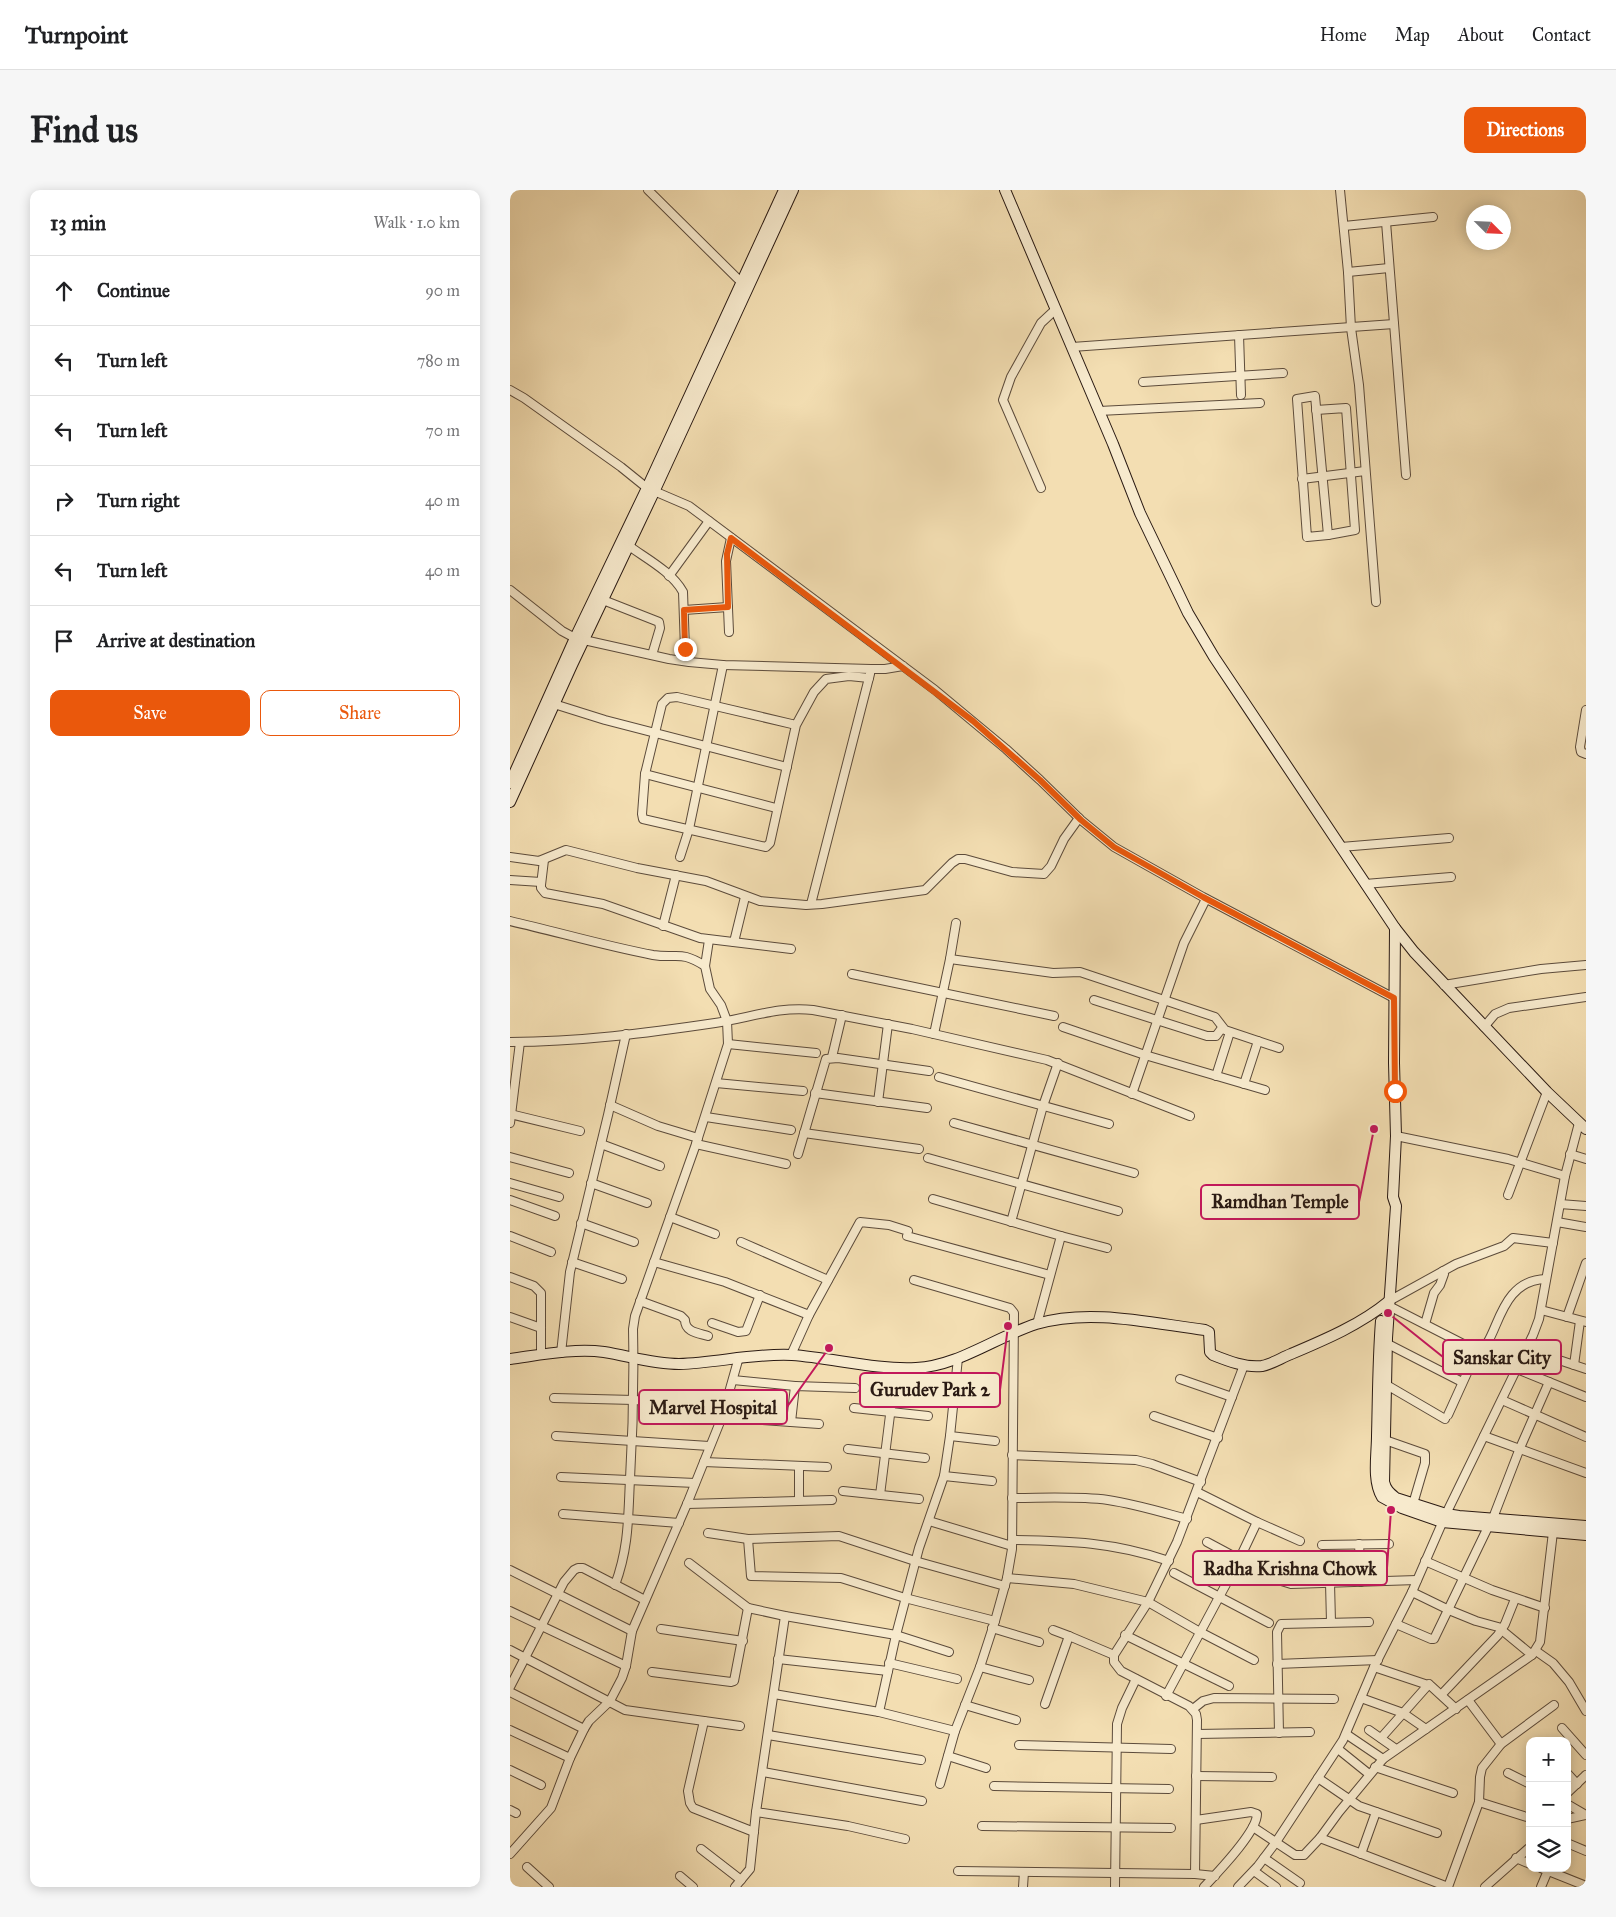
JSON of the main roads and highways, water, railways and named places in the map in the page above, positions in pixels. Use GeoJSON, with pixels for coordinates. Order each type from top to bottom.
{"type":"FeatureCollection","features":[{"type":"Feature","properties":{"kind":"place","name":"Ramdhan Temple"},"geometry":{"type":"Point","coordinates":[1374,1129]}},
{"type":"Feature","properties":{"kind":"place","name":"Sanskar City"},"geometry":{"type":"Point","coordinates":[1388,1313]}},
{"type":"Feature","properties":{"kind":"place","name":"Gurudev Park 2"},"geometry":{"type":"Point","coordinates":[1008,1326]}},
{"type":"Feature","properties":{"kind":"place","name":"Marvel Hospital"},"geometry":{"type":"Point","coordinates":[829,1348]}},
{"type":"Feature","properties":{"kind":"place","name":"Radha Krishna Chowk"},"geometry":{"type":"Point","coordinates":[1391,1510]}}]}
